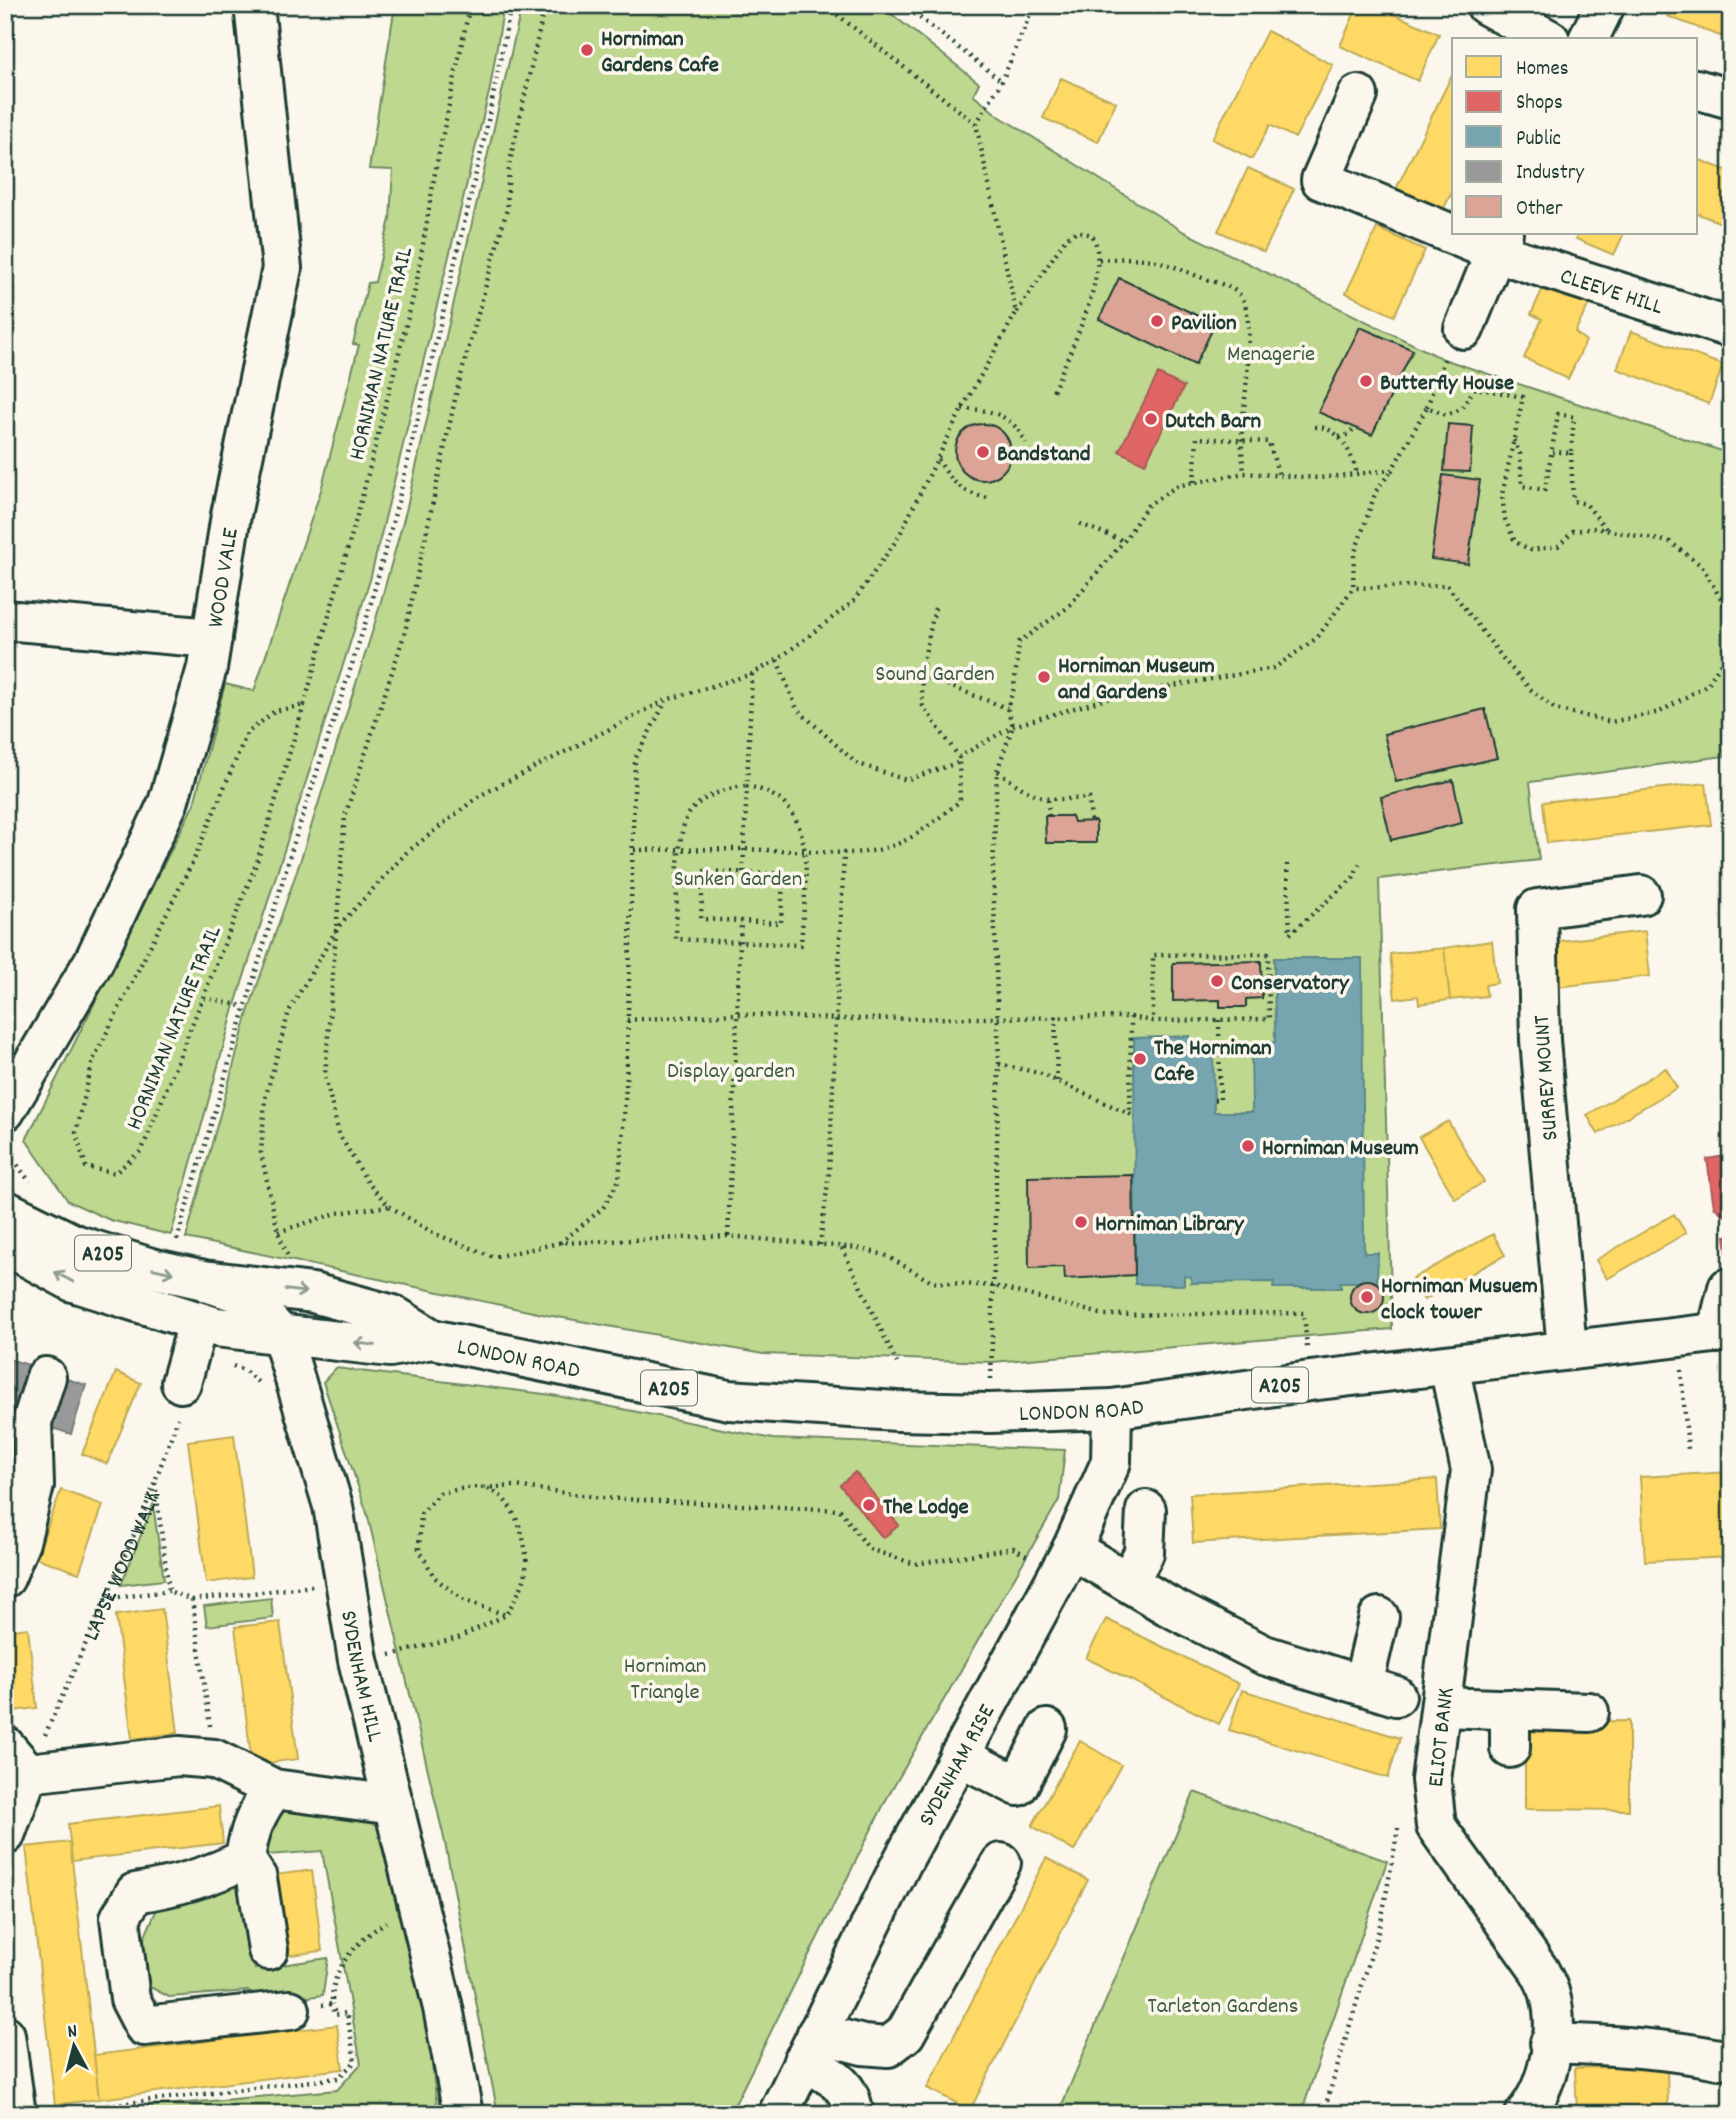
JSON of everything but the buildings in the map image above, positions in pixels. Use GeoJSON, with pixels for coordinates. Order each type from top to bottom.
{"type":"FeatureCollection","features":[{"type":"Feature","properties":{"kind":"main road","name":"WOOD VALE"},"geometry":{"type":"LineString","coordinates":[[5,1111],[94,961],[168,803],[207,668],[231,514],[282,268],[254,5]]}},
{"type":"Feature","properties":{"kind":"main road"},"geometry":{"type":"LineString","coordinates":[[1486,5],[1546,38]]}},
{"type":"Feature","properties":{"kind":"main road"},"geometry":{"type":"LineString","coordinates":[[1589,38],[1605,5]]}},
{"type":"Feature","properties":{"kind":"main road"},"geometry":{"type":"LineString","coordinates":[[1698,90],[1731,99]]}},
{"type":"Feature","properties":{"kind":"main road","name":"CLEEVE HILL"},"geometry":{"type":"LineString","coordinates":[[1358,95],[1321,180],[1452,226]]}},
{"type":"Feature","properties":{"kind":"main road","name":"CLEEVE HILL"},"geometry":{"type":"LineString","coordinates":[[1474,234],[1731,328]]}},
{"type":"Feature","properties":{"kind":"main road"},"geometry":{"type":"LineString","coordinates":[[1464,329],[1499,243]]}},
{"type":"Feature","properties":{"kind":"main road"},"geometry":{"type":"LineString","coordinates":[[5,620],[212,638]]}},
{"type":"Feature","properties":{"kind":"main road","name":"SURREY MOUNT"},"geometry":{"type":"LineString","coordinates":[[1567,1350],[1539,1040],[1537,909],[1641,895]]}},
{"type":"Feature","properties":{"kind":"main road","name":"LONDON ROAD"},"geometry":{"type":"LineString","coordinates":[[21,1201],[74,1244],[204,1280],[313,1293],[393,1314],[432,1339],[729,1400],[898,1411],[990,1413],[1112,1409],[1724,1332]]}},
{"type":"Feature","properties":{"kind":"main road","name":"LONDON ROAD"},"geometry":{"type":"LineString","coordinates":[[5,1245],[73,1282],[198,1323],[282,1336],[390,1347],[432,1339]]}},
{"type":"Feature","properties":{"kind":"main road","name":"SYDENHAM HILL"},"geometry":{"type":"LineString","coordinates":[[204,1280],[243,1294],[263,1320],[282,1336],[333,1506],[358,1660],[443,2008],[463,2114]]}},
{"type":"Feature","properties":{"kind":"main road"},"geometry":{"type":"LineString","coordinates":[[1724,1332],[1728,1288],[1731,1287]]}},
{"type":"Feature","properties":{"kind":"main road"},"geometry":{"type":"LineString","coordinates":[[181,1396],[198,1323]]}},
{"type":"Feature","properties":{"kind":"main road","name":"ELIOT BANK"},"geometry":{"type":"LineString","coordinates":[[1449,1365],[1471,1470],[1431,1780],[1436,1826],[1539,1970],[1550,1995],[1549,2063],[1525,2114]]}},
{"type":"Feature","properties":{"kind":"main road"},"geometry":{"type":"LineString","coordinates":[[5,1578],[20,1542],[34,1485],[32,1422],[46,1377]]}},
{"type":"Feature","properties":{"kind":"main road","name":"SYDENHAM RISE"},"geometry":{"type":"LineString","coordinates":[[778,2114],[901,1864],[1066,1560],[1111,1462],[1112,1409]]}},
{"type":"Feature","properties":{"kind":"main road"},"geometry":{"type":"LineString","coordinates":[[1128,1582],[1144,1553],[1146,1510]]}},
{"type":"Feature","properties":{"kind":"main road"},"geometry":{"type":"LineString","coordinates":[[1066,1560],[1128,1582],[1264,1655],[1380,1690],[1379,1617]]}},
{"type":"Feature","properties":{"kind":"main road"},"geometry":{"type":"LineString","coordinates":[[1441,1707],[1589,1712]]}},
{"type":"Feature","properties":{"kind":"main road"},"geometry":{"type":"LineString","coordinates":[[1510,1709],[1510,1748]]}},
{"type":"Feature","properties":{"kind":"main road"},"geometry":{"type":"LineString","coordinates":[[959,1756],[1018,1786],[1047,1729]]}},
{"type":"Feature","properties":{"kind":"main road"},"geometry":{"type":"LineString","coordinates":[[5,1835],[17,1760],[191,1757],[214,1759],[274,1789],[394,1805]]}},
{"type":"Feature","properties":{"kind":"main road"},"geometry":{"type":"LineString","coordinates":[[268,1950],[257,1878],[245,1859],[249,1829],[259,1809],[274,1789]]}},
{"type":"Feature","properties":{"kind":"main road"},"geometry":{"type":"LineString","coordinates":[[245,1859],[216,1874],[135,1894],[120,1918],[130,1999],[144,2026],[290,2010]]}},
{"type":"Feature","properties":{"kind":"main road"},"geometry":{"type":"LineString","coordinates":[[810,2047],[888,2047],[905,2034],[1001,1863]]}},
{"type":"Feature","properties":{"kind":"main road"},"geometry":{"type":"LineString","coordinates":[[5,2035],[16,2114]]}},
{"type":"Feature","properties":{"kind":"main road"},"geometry":{"type":"LineString","coordinates":[[1550,2043],[1606,2045],[1689,2053],[1718,2059]]}},
{"type":"Feature","properties":{"kind":"main road"},"geometry":{"type":"LineString","coordinates":[[810,2047],[844,2086],[853,2104],[853,2114]]}},
{"type":"Feature","properties":{"kind":"path","name":"HORNIMAN NATURE TRAIL"},"geometry":{"type":"LineString","coordinates":[[304,705],[275,711],[247,733],[195,857],[93,1060],[76,1133],[86,1167],[115,1173],[142,1150],[257,862],[304,705],[360,505],[416,285],[436,167],[470,5]]}},
{"type":"Feature","properties":{"kind":"path"},"geometry":{"type":"LineString","coordinates":[[177,1239],[243,1006],[366,621],[397,506],[486,131],[511,5]]}},
{"type":"Feature","properties":{"kind":"path"},"geometry":{"type":"LineString","coordinates":[[545,5],[509,166],[507,209],[457,390],[405,632],[345,816],[325,1076],[339,1134],[368,1183],[389,1206],[433,1233],[494,1257],[559,1243],[727,1236],[842,1247],[885,1255],[932,1282],[994,1286],[1105,1315],[1304,1313]]}},
{"type":"Feature","properties":{"kind":"path"},"geometry":{"type":"LineString","coordinates":[[825,5],[976,124],[1016,313]]}},
{"type":"Feature","properties":{"kind":"path"},"geometry":{"type":"LineString","coordinates":[[903,5],[1002,81]]}},
{"type":"Feature","properties":{"kind":"path"},"geometry":{"type":"LineString","coordinates":[[976,124],[1002,81],[1034,5]]}},
{"type":"Feature","properties":{"kind":"path"},"geometry":{"type":"LineString","coordinates":[[289,1259],[278,1232],[261,1153],[265,1100],[289,1011],[338,928],[406,853],[479,796],[666,700],[752,674],[777,660],[853,602],[898,538],[962,409],[1016,313],[1066,238],[1077,231],[1092,235],[1099,260],[1087,309],[1052,396]]}},
{"type":"Feature","properties":{"kind":"path"},"geometry":{"type":"LineString","coordinates":[[1099,260],[1134,257],[1170,262],[1241,296],[1247,312],[1242,442],[1244,473]]}},
{"type":"Feature","properties":{"kind":"path"},"geometry":{"type":"LineString","coordinates":[[777,660],[797,709],[856,763],[906,780],[958,760],[1013,726],[1116,696],[1274,668],[1317,638],[1353,588],[1354,555],[1376,491],[1392,470],[1427,407],[1443,359],[1464,329]]}},
{"type":"Feature","properties":{"kind":"path"},"geometry":{"type":"LineString","coordinates":[[1353,588],[1447,585],[1530,689],[1555,709],[1611,722],[1660,712],[1708,684],[1727,653],[1727,610],[1702,566],[1670,541],[1595,528],[1573,531],[1558,546],[1531,550],[1515,542],[1505,519],[1502,495],[1523,397],[1475,388],[1437,374]]}},
{"type":"Feature","properties":{"kind":"path"},"geometry":{"type":"LineString","coordinates":[[1427,407],[1446,415],[1454,412],[1461,409],[1475,388]]}},
{"type":"Feature","properties":{"kind":"path"},"geometry":{"type":"LineString","coordinates":[[962,409],[989,409],[1017,425],[1026,443]]}},
{"type":"Feature","properties":{"kind":"path"},"geometry":{"type":"LineString","coordinates":[[1514,439],[1520,454],[1522,486],[1545,489],[1558,414],[1574,417],[1571,453],[1573,501],[1586,504],[1607,530]]}},
{"type":"Feature","properties":{"kind":"path"},"geometry":{"type":"LineString","coordinates":[[1315,427],[1322,427],[1339,437],[1352,456],[1357,474]]}},
{"type":"Feature","properties":{"kind":"path"},"geometry":{"type":"LineString","coordinates":[[1339,437],[1350,434],[1354,428]]}},
{"type":"Feature","properties":{"kind":"path"},"geometry":{"type":"LineString","coordinates":[[1194,482],[1197,438],[1269,442],[1279,476]]}},
{"type":"Feature","properties":{"kind":"path"},"geometry":{"type":"LineString","coordinates":[[1552,452],[1571,453]]}},
{"type":"Feature","properties":{"kind":"path"},"geometry":{"type":"LineString","coordinates":[[938,458],[952,483],[973,495],[988,498]]}},
{"type":"Feature","properties":{"kind":"path"},"geometry":{"type":"LineString","coordinates":[[990,1413],[999,1064],[993,869],[997,771],[1013,726],[1007,708],[1014,688],[1019,642],[1068,608],[1124,541],[1147,506],[1177,486],[1244,473],[1279,476],[1357,474],[1392,470]]}},
{"type":"Feature","properties":{"kind":"path"},"geometry":{"type":"LineString","coordinates":[[1080,524],[1124,541]]}},
{"type":"Feature","properties":{"kind":"path"},"geometry":{"type":"LineString","coordinates":[[634,850],[681,848],[875,853],[918,835],[960,800],[958,760],[923,706],[921,675],[935,608]]}},
{"type":"Feature","properties":{"kind":"path"},"geometry":{"type":"LineString","coordinates":[[743,872],[752,674]]}},
{"type":"Feature","properties":{"kind":"path"},"geometry":{"type":"LineString","coordinates":[[921,675],[1007,708]]}},
{"type":"Feature","properties":{"kind":"path"},"geometry":{"type":"LineString","coordinates":[[559,1243],[603,1208],[619,1180],[634,850],[635,760],[666,700]]}},
{"type":"Feature","properties":{"kind":"path"},"geometry":{"type":"LineString","coordinates":[[997,771],[1020,788],[1048,800],[1089,798],[1091,821]]}},
{"type":"Feature","properties":{"kind":"path"},"geometry":{"type":"LineString","coordinates":[[746,786],[763,789],[785,801],[800,826],[806,852],[801,945],[676,939],[681,848],[686,818],[705,798],[732,787],[746,786]]}},
{"type":"Feature","properties":{"kind":"path"},"geometry":{"type":"LineString","coordinates":[[1048,800],[1049,816]]}},
{"type":"Feature","properties":{"kind":"path"},"geometry":{"type":"LineString","coordinates":[[820,1245],[829,1173],[844,853]]}},
{"type":"Feature","properties":{"kind":"path"},"geometry":{"type":"LineString","coordinates":[[1287,864],[1290,934],[1353,877],[1361,860]]}},
{"type":"Feature","properties":{"kind":"path"},"geometry":{"type":"LineString","coordinates":[[703,871],[743,872],[783,874],[781,923],[701,919],[703,871]]}},
{"type":"Feature","properties":{"kind":"path"},"geometry":{"type":"LineString","coordinates":[[727,1236],[741,921]]}},
{"type":"Feature","properties":{"kind":"path"},"geometry":{"type":"LineString","coordinates":[[627,1020],[736,1014],[836,1019],[999,1016],[1131,1017],[1153,1021],[1269,1019],[1268,954],[1153,956],[1153,1021]]}},
{"type":"Feature","properties":{"kind":"path"},"geometry":{"type":"LineString","coordinates":[[204,998],[243,1006]]}},
{"type":"Feature","properties":{"kind":"path"},"geometry":{"type":"LineString","coordinates":[[1055,1016],[1057,1082]]}},
{"type":"Feature","properties":{"kind":"path"},"geometry":{"type":"LineString","coordinates":[[999,1064],[1039,1073],[1132,1115],[1131,1017]]}},
{"type":"Feature","properties":{"kind":"path"},"geometry":{"type":"LineString","coordinates":[[1214,1100],[1220,1100],[1219,1020]]}},
{"type":"Feature","properties":{"kind":"path"},"geometry":{"type":"LineString","coordinates":[[5,1148],[21,1201]]}},
{"type":"Feature","properties":{"kind":"path"},"geometry":{"type":"LineString","coordinates":[[278,1232],[337,1213],[389,1206]]}},
{"type":"Feature","properties":{"kind":"path"},"geometry":{"type":"LineString","coordinates":[[842,1247],[897,1363]]}},
{"type":"Feature","properties":{"kind":"path"},"geometry":{"type":"LineString","coordinates":[[1678,1338],[1688,1450]]}},
{"type":"Feature","properties":{"kind":"path"},"geometry":{"type":"LineString","coordinates":[[220,1361],[244,1370],[261,1385]]}},
{"type":"Feature","properties":{"kind":"path","name":"LAPSE WOOD WALK"},"geometry":{"type":"LineString","coordinates":[[17,1760],[105,1600],[155,1482],[181,1396]]}},
{"type":"Feature","properties":{"kind":"path"},"geometry":{"type":"LineString","coordinates":[[155,1482],[169,1591]]}},
{"type":"Feature","properties":{"kind":"path"},"geometry":{"type":"LineString","coordinates":[[506,1615],[463,1600],[434,1577],[419,1549],[421,1514],[440,1493],[515,1486],[603,1498],[840,1510],[869,1549],[915,1564],[1013,1548],[1066,1560]]}},
{"type":"Feature","properties":{"kind":"path"},"geometry":{"type":"LineString","coordinates":[[358,1660],[399,1654],[458,1637],[506,1615],[526,1571],[523,1542],[513,1513],[502,1497],[484,1488]]}},
{"type":"Feature","properties":{"kind":"path"},"geometry":{"type":"LineString","coordinates":[[105,1600],[169,1591],[192,1600],[345,1582]]}},
{"type":"Feature","properties":{"kind":"path"},"geometry":{"type":"LineString","coordinates":[[192,1600],[208,1712]]}},
{"type":"Feature","properties":{"kind":"path"},"geometry":{"type":"LineString","coordinates":[[1322,2114],[1381,1922],[1399,1821]]}},
{"type":"Feature","properties":{"kind":"path"},"geometry":{"type":"LineString","coordinates":[[72,2114],[86,2108],[338,2078],[355,2062],[347,2012],[335,2015],[332,1988],[351,1949],[417,1900]]}},
{"type":"Feature","properties":{"kind":"path"},"geometry":{"type":"LineString","coordinates":[[290,2010],[332,2004]]}},
{"type":"Feature","properties":{"kind":"green space"},"geometry":{"type":"Polygon","coordinates":[[[395,5],[504,5],[490,88],[370,580],[235,1005],[171,1235],[110,1220],[68,1201],[26,1140],[194,804],[225,684],[254,691],[321,490],[359,345],[353,344],[368,283],[375,282],[390,219],[393,170],[369,169],[395,5]]]}},
{"type":"Feature","properties":{"kind":"green space","name":"Horniman Museum and Gardens"},"geometry":{"type":"Polygon","coordinates":[[[522,5],[880,5],[979,83],[973,95],[999,116],[1184,232],[1443,359],[1731,454],[1731,727],[1724,756],[1530,782],[1539,860],[1379,879],[1392,1329],[992,1362],[763,1354],[547,1315],[186,1238],[249,1009],[300,862],[374,626],[406,511],[522,5]]]}},
{"type":"Feature","properties":{"kind":"green space","name":"Horniman Triangle"},"geometry":{"type":"Polygon","coordinates":[[[336,1368],[552,1395],[773,1439],[1065,1450],[1059,1500],[886,1800],[730,2114],[498,2114],[444,1838],[367,1513],[323,1382],[336,1368]]]}},
{"type":"Feature","properties":{"kind":"green space"},"geometry":{"type":"Polygon","coordinates":[[[153,1505],[164,1580],[121,1585],[153,1505]]]}},
{"type":"Feature","properties":{"kind":"green space"},"geometry":{"type":"Polygon","coordinates":[[[271,1598],[273,1618],[207,1626],[204,1606],[271,1598]]]}},
{"type":"Feature","properties":{"kind":"green space","name":"Tarleton Gardens"},"geometry":{"type":"Polygon","coordinates":[[[1194,1792],[1387,1861],[1301,2114],[1058,2114],[1194,1792]]]}},
{"type":"Feature","properties":{"kind":"green space"},"geometry":{"type":"Polygon","coordinates":[[[289,1805],[381,1814],[423,1991],[438,2114],[108,2114],[108,2110],[337,2090],[361,2064],[322,1851],[268,1855],[267,1829],[289,1805]]]}},
{"type":"Feature","properties":{"kind":"green space"},"geometry":{"type":"Polygon","coordinates":[[[250,1880],[255,1969],[328,1958],[323,1995],[257,2004],[248,1991],[169,1997],[150,1987],[141,1945],[156,1911],[165,1902],[210,1897],[227,1881],[250,1880]]]}},
{"type":"Feature","properties":{"kind":"place","name":"Horniman Gardens Cafe"},"geometry":{"type":"Point","coordinates":[587,50]}},
{"type":"Feature","properties":{"kind":"place","name":"Pavilion"},"geometry":{"type":"Point","coordinates":[1157,321]}},
{"type":"Feature","properties":{"kind":"place","name":"Butterfly House"},"geometry":{"type":"Point","coordinates":[1366,381]}},
{"type":"Feature","properties":{"kind":"place","name":"Dutch Barn"},"geometry":{"type":"Point","coordinates":[1151,419]}},
{"type":"Feature","properties":{"kind":"place","name":"Bandstand"},"geometry":{"type":"Point","coordinates":[983,452]}},
{"type":"Feature","properties":{"kind":"place","name":"Horniman Museum and Gardens"},"geometry":{"type":"Point","coordinates":[1044,677]}},
{"type":"Feature","properties":{"kind":"place","name":"Conservatory"},"geometry":{"type":"Point","coordinates":[1217,981]}},
{"type":"Feature","properties":{"kind":"place","name":"The Horniman Cafe"},"geometry":{"type":"Point","coordinates":[1140,1059]}},
{"type":"Feature","properties":{"kind":"place","name":"Horniman Museum"},"geometry":{"type":"Point","coordinates":[1248,1146]}},
{"type":"Feature","properties":{"kind":"place","name":"Horniman Library"},"geometry":{"type":"Point","coordinates":[1081,1222]}},
{"type":"Feature","properties":{"kind":"place","name":"Horniman Musuem clock tower"},"geometry":{"type":"Point","coordinates":[1367,1297]}},
{"type":"Feature","properties":{"kind":"place","name":"The Lodge"},"geometry":{"type":"Point","coordinates":[869,1505]}},
{"type":"Feature","properties":{"kind":"park label","name":"Menagerie"},"geometry":{"type":"Point","coordinates":[1271,352]}},
{"type":"Feature","properties":{"kind":"park label","name":"Sound Garden"},"geometry":{"type":"Point","coordinates":[935,672]}},
{"type":"Feature","properties":{"kind":"park label","name":"Sunken Garden"},"geometry":{"type":"Point","coordinates":[738,877]}},
{"type":"Feature","properties":{"kind":"park label","name":"Display garden"},"geometry":{"type":"Point","coordinates":[731,1069]}}]}
